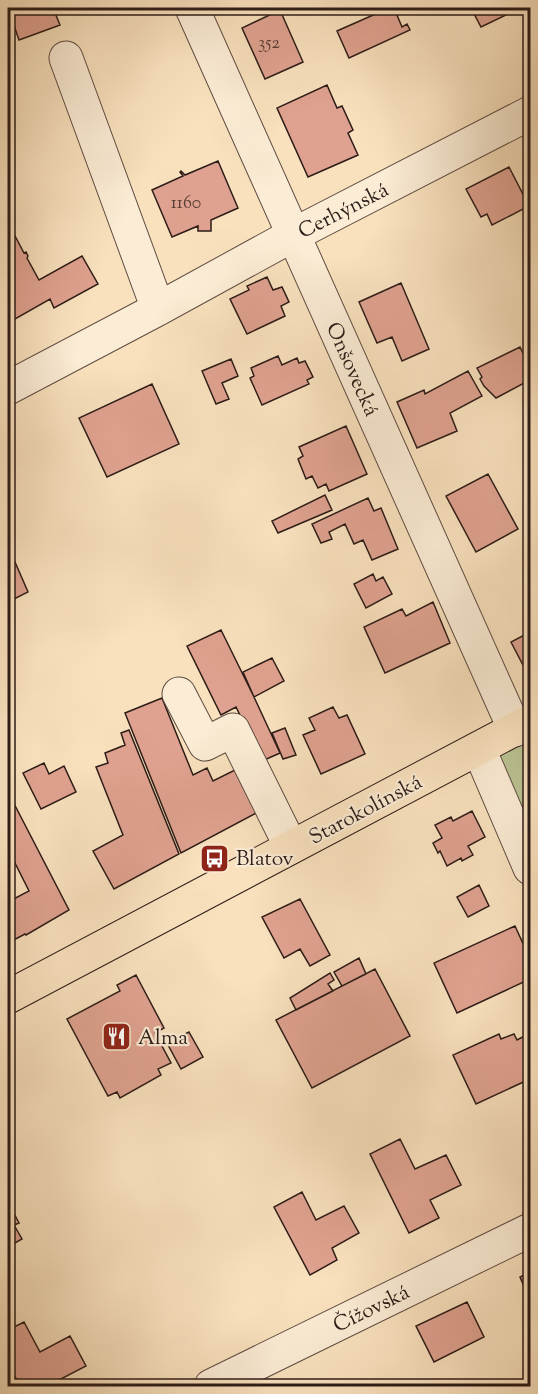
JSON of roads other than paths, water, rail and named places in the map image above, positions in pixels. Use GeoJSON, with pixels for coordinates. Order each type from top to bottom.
{"type":"FeatureCollection","features":[{"type":"Feature","properties":{"kind":"main road","name":"Starokolínská"},"geometry":{"type":"LineString","coordinates":[[8,997],[523,726]]}},
{"type":"Feature","properties":{"kind":"street","name":"Onšovecká"},"geometry":{"type":"LineString","coordinates":[[192,8],[293,236],[523,726]]}},
{"type":"Feature","properties":{"kind":"street"},"geometry":{"type":"LineString","coordinates":[[66,58],[158,309]]}},
{"type":"Feature","properties":{"kind":"street","name":"Cerhýnská"},"geometry":{"type":"LineString","coordinates":[[8,388],[293,236],[531,113]]}},
{"type":"Feature","properties":{"kind":"street"},"geometry":{"type":"LineString","coordinates":[[179,694],[205,744],[233,730],[291,848]]}},
{"type":"Feature","properties":{"kind":"street"},"geometry":{"type":"LineString","coordinates":[[479,749],[531,868]]}},
{"type":"Feature","properties":{"kind":"street","name":"Čížovská"},"geometry":{"type":"LineString","coordinates":[[211,1386],[531,1230]]}},
{"type":"Feature","properties":{"kind":"place","name":"Blatov"},"geometry":{"type":"Point","coordinates":[215,858]}},
{"type":"Feature","properties":{"kind":"place","name":"Alma"},"geometry":{"type":"Point","coordinates":[117,1037]}}]}
